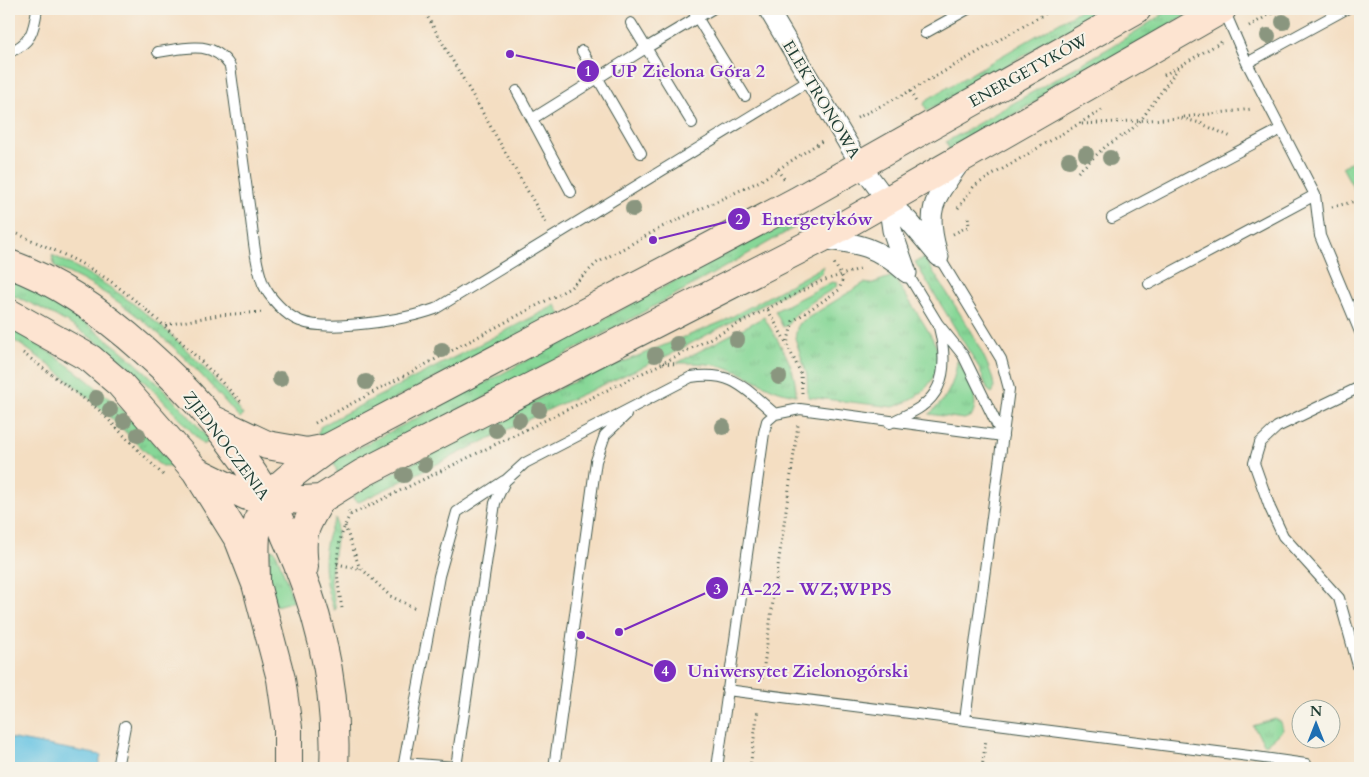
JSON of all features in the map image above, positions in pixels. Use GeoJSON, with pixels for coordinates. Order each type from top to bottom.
{"type":"FeatureCollection","features":[{"type":"Feature","properties":{"kind":"main road","name":"ENERGETYKÓW"},"geometry":{"type":"LineString","coordinates":[[256,584],[257,526],[263,508],[281,483],[328,448],[788,205],[1137,9]]}},
{"type":"Feature","properties":{"kind":"main road"},"geometry":{"type":"LineString","coordinates":[[305,578],[301,542],[306,525],[372,468],[820,239],[962,160],[1222,9]]}},
{"type":"Feature","properties":{"kind":"main road","name":"ZJEDNOCZENIA"},"geometry":{"type":"LineString","coordinates":[[9,264],[63,289],[109,319],[175,377],[212,419],[269,499],[305,578],[330,679],[334,730],[334,768]]}},
{"type":"Feature","properties":{"kind":"main road"},"geometry":{"type":"LineString","coordinates":[[9,313],[91,359],[120,384],[196,471],[239,540],[256,584],[281,679],[288,728],[288,768]]}},
{"type":"Feature","properties":{"kind":"main road"},"geometry":{"type":"LineString","coordinates":[[212,419],[267,445],[307,452],[328,448]]}},
{"type":"Feature","properties":{"kind":"main road"},"geometry":{"type":"LineString","coordinates":[[196,471],[247,496],[334,502]]}},
{"type":"Feature","properties":{"kind":"street","name":"ELEKTRONOWA"},"geometry":{"type":"LineString","coordinates":[[768,9],[860,164],[888,202],[908,220],[939,258]]}},
{"type":"Feature","properties":{"kind":"street"},"geometry":{"type":"LineString","coordinates":[[939,258],[930,226],[932,213],[941,190],[962,160]]}},
{"type":"Feature","properties":{"kind":"street"},"geometry":{"type":"LineString","coordinates":[[888,202],[892,230],[907,272]]}},
{"type":"Feature","properties":{"kind":"street"},"geometry":{"type":"LineString","coordinates":[[820,239],[862,245],[875,249],[907,272]]}},
{"type":"Feature","properties":{"kind":"lane"},"geometry":{"type":"LineString","coordinates":[[9,52],[21,48],[34,30],[38,9]]}},
{"type":"Feature","properties":{"kind":"lane"},"geometry":{"type":"LineString","coordinates":[[532,120],[646,48],[695,13],[712,9]]}},
{"type":"Feature","properties":{"kind":"lane"},"geometry":{"type":"LineString","coordinates":[[925,34],[968,9]]}},
{"type":"Feature","properties":{"kind":"lane"},"geometry":{"type":"LineString","coordinates":[[1222,9],[1247,63],[1315,195],[1320,236],[1360,332]]}},
{"type":"Feature","properties":{"kind":"lane"},"geometry":{"type":"LineString","coordinates":[[1247,63],[1346,9]]}},
{"type":"Feature","properties":{"kind":"lane"},"geometry":{"type":"LineString","coordinates":[[695,13],[745,96]]}},
{"type":"Feature","properties":{"kind":"lane"},"geometry":{"type":"LineString","coordinates":[[631,23],[692,124]]}},
{"type":"Feature","properties":{"kind":"lane"},"geometry":{"type":"LineString","coordinates":[[158,52],[200,46],[223,55],[230,66],[252,231],[264,285],[286,312],[300,322],[320,325],[352,324],[420,314],[465,292],[810,80]]}},
{"type":"Feature","properties":{"kind":"lane"},"geometry":{"type":"LineString","coordinates":[[582,51],[641,153]]}},
{"type":"Feature","properties":{"kind":"lane"},"geometry":{"type":"LineString","coordinates":[[517,91],[571,192]]}},
{"type":"Feature","properties":{"kind":"lane"},"geometry":{"type":"LineString","coordinates":[[1112,218],[1281,129]]}},
{"type":"Feature","properties":{"kind":"lane"},"geometry":{"type":"LineString","coordinates":[[1149,284],[1315,195]]}},
{"type":"Feature","properties":{"kind":"lane"},"geometry":{"type":"LineString","coordinates":[[939,258],[1001,359],[1009,389],[965,720]]}},
{"type":"Feature","properties":{"kind":"lane"},"geometry":{"type":"LineString","coordinates":[[907,272],[938,324],[963,355],[1003,436]]}},
{"type":"Feature","properties":{"kind":"lane"},"geometry":{"type":"LineString","coordinates":[[890,423],[922,406],[936,392],[943,375],[944,351],[938,324]]}},
{"type":"Feature","properties":{"kind":"lane"},"geometry":{"type":"LineString","coordinates":[[505,481],[495,503],[458,768],[404,763],[439,576],[457,512],[505,481],[525,463],[691,377],[712,374],[736,381],[774,414]]}},
{"type":"Feature","properties":{"kind":"lane"},"geometry":{"type":"LineString","coordinates":[[1360,387],[1278,427],[1260,443],[1254,463],[1270,508],[1283,536],[1339,598],[1360,673]]}},
{"type":"Feature","properties":{"kind":"lane"},"geometry":{"type":"LineString","coordinates":[[554,768],[596,461],[606,435],[634,407]]}},
{"type":"Feature","properties":{"kind":"lane"},"geometry":{"type":"LineString","coordinates":[[717,768],[767,421],[774,414],[800,409],[890,423],[1003,436]]}},
{"type":"Feature","properties":{"kind":"lane"},"geometry":{"type":"LineString","coordinates":[[727,690],[1249,756],[1306,764],[1307,768]]}},
{"type":"Feature","properties":{"kind":"lane"},"geometry":{"type":"LineString","coordinates":[[117,768],[125,726]]}},
{"type":"Feature","properties":{"kind":"path"},"geometry":{"type":"LineString","coordinates":[[423,9],[554,237]]}},
{"type":"Feature","properties":{"kind":"path"},"geometry":{"type":"LineString","coordinates":[[857,118],[910,91],[1053,9]]}},
{"type":"Feature","properties":{"kind":"path"},"geometry":{"type":"LineString","coordinates":[[1156,79],[1280,9]]}},
{"type":"Feature","properties":{"kind":"path"},"geometry":{"type":"LineString","coordinates":[[1078,172],[1106,146],[1130,131],[1141,120],[1181,65]]}},
{"type":"Feature","properties":{"kind":"path"},"geometry":{"type":"LineString","coordinates":[[910,91],[919,108]]}},
{"type":"Feature","properties":{"kind":"path"},"geometry":{"type":"LineString","coordinates":[[954,212],[967,198],[974,186],[1107,106]]}},
{"type":"Feature","properties":{"kind":"path"},"geometry":{"type":"LineString","coordinates":[[1079,124],[1181,118],[1258,108],[1270,109]]}},
{"type":"Feature","properties":{"kind":"path"},"geometry":{"type":"LineString","coordinates":[[1181,118],[1219,131],[1247,146]]}},
{"type":"Feature","properties":{"kind":"path"},"geometry":{"type":"LineString","coordinates":[[306,428],[570,288],[597,263],[662,226],[760,180],[824,140]]}},
{"type":"Feature","properties":{"kind":"path"},"geometry":{"type":"LineString","coordinates":[[1317,210],[1360,200]]}},
{"type":"Feature","properties":{"kind":"path"},"geometry":{"type":"LineString","coordinates":[[968,216],[969,226]]}},
{"type":"Feature","properties":{"kind":"path"},"geometry":{"type":"LineString","coordinates":[[334,502],[350,515],[768,310],[819,282],[841,274],[858,271],[866,266]]}},
{"type":"Feature","properties":{"kind":"path"},"geometry":{"type":"LineString","coordinates":[[788,344],[793,321],[839,290],[843,278],[837,268]]}},
{"type":"Feature","properties":{"kind":"path"},"geometry":{"type":"LineString","coordinates":[[768,310],[788,344],[801,374],[802,397]]}},
{"type":"Feature","properties":{"kind":"path"},"geometry":{"type":"LineString","coordinates":[[165,325],[219,314],[286,312]]}},
{"type":"Feature","properties":{"kind":"path"},"geometry":{"type":"LineString","coordinates":[[16,347],[99,410],[170,481]]}},
{"type":"Feature","properties":{"kind":"path"},"geometry":{"type":"LineString","coordinates":[[762,682],[798,423]]}},
{"type":"Feature","properties":{"kind":"path"},"geometry":{"type":"LineString","coordinates":[[345,525],[360,569],[390,596],[432,615]]}},
{"type":"Feature","properties":{"kind":"path"},"geometry":{"type":"LineString","coordinates":[[336,564],[360,569]]}},
{"type":"Feature","properties":{"kind":"path"},"geometry":{"type":"LineString","coordinates":[[750,768],[758,706]]}},
{"type":"Feature","properties":{"kind":"path"},"geometry":{"type":"LineString","coordinates":[[982,768],[987,736]]}},
{"type":"Feature","properties":{"kind":"green space"},"geometry":{"type":"Polygon","coordinates":[[[1082,9],[1105,9],[927,111],[924,104],[928,99],[1082,9]]]}},
{"type":"Feature","properties":{"kind":"green space"},"geometry":{"type":"Polygon","coordinates":[[[1171,9],[1197,9],[950,151],[946,142],[1116,44],[1171,9]]]}},
{"type":"Feature","properties":{"kind":"green space"},"geometry":{"type":"Polygon","coordinates":[[[1360,156],[1360,195],[1358,196],[1342,167],[1360,156]]]}},
{"type":"Feature","properties":{"kind":"green space"},"geometry":{"type":"Polygon","coordinates":[[[794,217],[799,225],[570,352],[338,474],[333,461],[477,387],[794,217]]]}},
{"type":"Feature","properties":{"kind":"green space"},"geometry":{"type":"Polygon","coordinates":[[[52,255],[107,285],[158,323],[203,367],[243,415],[240,418],[196,369],[153,329],[107,294],[55,267],[52,255]]]}},
{"type":"Feature","properties":{"kind":"green space"},"geometry":{"type":"Polygon","coordinates":[[[924,258],[980,348],[994,384],[992,393],[988,390],[978,366],[915,262],[924,258]]]}},
{"type":"Feature","properties":{"kind":"green space"},"geometry":{"type":"Polygon","coordinates":[[[824,266],[821,274],[671,354],[554,407],[359,502],[353,499],[354,495],[372,484],[566,385],[724,321],[824,266]]]}},
{"type":"Feature","properties":{"kind":"green space"},"geometry":{"type":"Polygon","coordinates":[[[893,276],[924,323],[937,349],[937,370],[933,379],[920,393],[893,407],[808,397],[807,375],[795,338],[798,324],[864,283],[870,284],[893,276]]]}},
{"type":"Feature","properties":{"kind":"green space"},"geometry":{"type":"Polygon","coordinates":[[[9,277],[66,310],[118,348],[166,391],[210,441],[203,445],[139,376],[92,339],[67,322],[9,294],[9,277]]]}},
{"type":"Feature","properties":{"kind":"green space"},"geometry":{"type":"Polygon","coordinates":[[[832,282],[837,283],[836,287],[802,309],[788,325],[783,327],[775,311],[832,282]]]}},
{"type":"Feature","properties":{"kind":"green space"},"geometry":{"type":"Polygon","coordinates":[[[556,305],[561,315],[318,437],[320,427],[336,418],[556,305]]]}},
{"type":"Feature","properties":{"kind":"green space"},"geometry":{"type":"Polygon","coordinates":[[[764,317],[790,363],[796,395],[778,391],[725,367],[677,363],[764,317]]]}},
{"type":"Feature","properties":{"kind":"green space"},"geometry":{"type":"Polygon","coordinates":[[[9,327],[55,356],[98,389],[137,425],[173,466],[162,466],[156,462],[104,412],[67,380],[9,337],[9,327]]]}},
{"type":"Feature","properties":{"kind":"green space"},"geometry":{"type":"Polygon","coordinates":[[[957,360],[969,380],[974,394],[975,401],[972,416],[964,419],[929,414],[941,403],[949,390],[957,360]]]}},
{"type":"Feature","properties":{"kind":"green space"},"geometry":{"type":"Polygon","coordinates":[[[336,518],[337,534],[330,581],[336,609],[334,610],[327,587],[324,564],[327,541],[336,518]]]}},
{"type":"Feature","properties":{"kind":"green space"},"geometry":{"type":"Polygon","coordinates":[[[270,549],[274,550],[277,555],[294,601],[276,606],[269,579],[270,549]]]}},
{"type":"Feature","properties":{"kind":"green space"},"geometry":{"type":"Polygon","coordinates":[[[1275,719],[1281,722],[1283,730],[1265,745],[1253,726],[1275,719]]]}},
{"type":"Feature","properties":{"kind":"water"},"geometry":{"type":"Polygon","coordinates":[[[9,738],[101,755],[98,768],[9,768],[9,738]]]}},
{"type":"Feature","properties":{"kind":"place","name":"UP Zielona Góra 2"},"geometry":{"type":"Point","coordinates":[510,54]}},
{"type":"Feature","properties":{"kind":"place","name":"Energetyków"},"geometry":{"type":"Point","coordinates":[653,240]}},
{"type":"Feature","properties":{"kind":"place","name":"A-22 - WZ;WPPS"},"geometry":{"type":"Point","coordinates":[619,632]}},
{"type":"Feature","properties":{"kind":"place","name":"Uniwersytet Zielonogórski"},"geometry":{"type":"Point","coordinates":[581,635]}}]}
